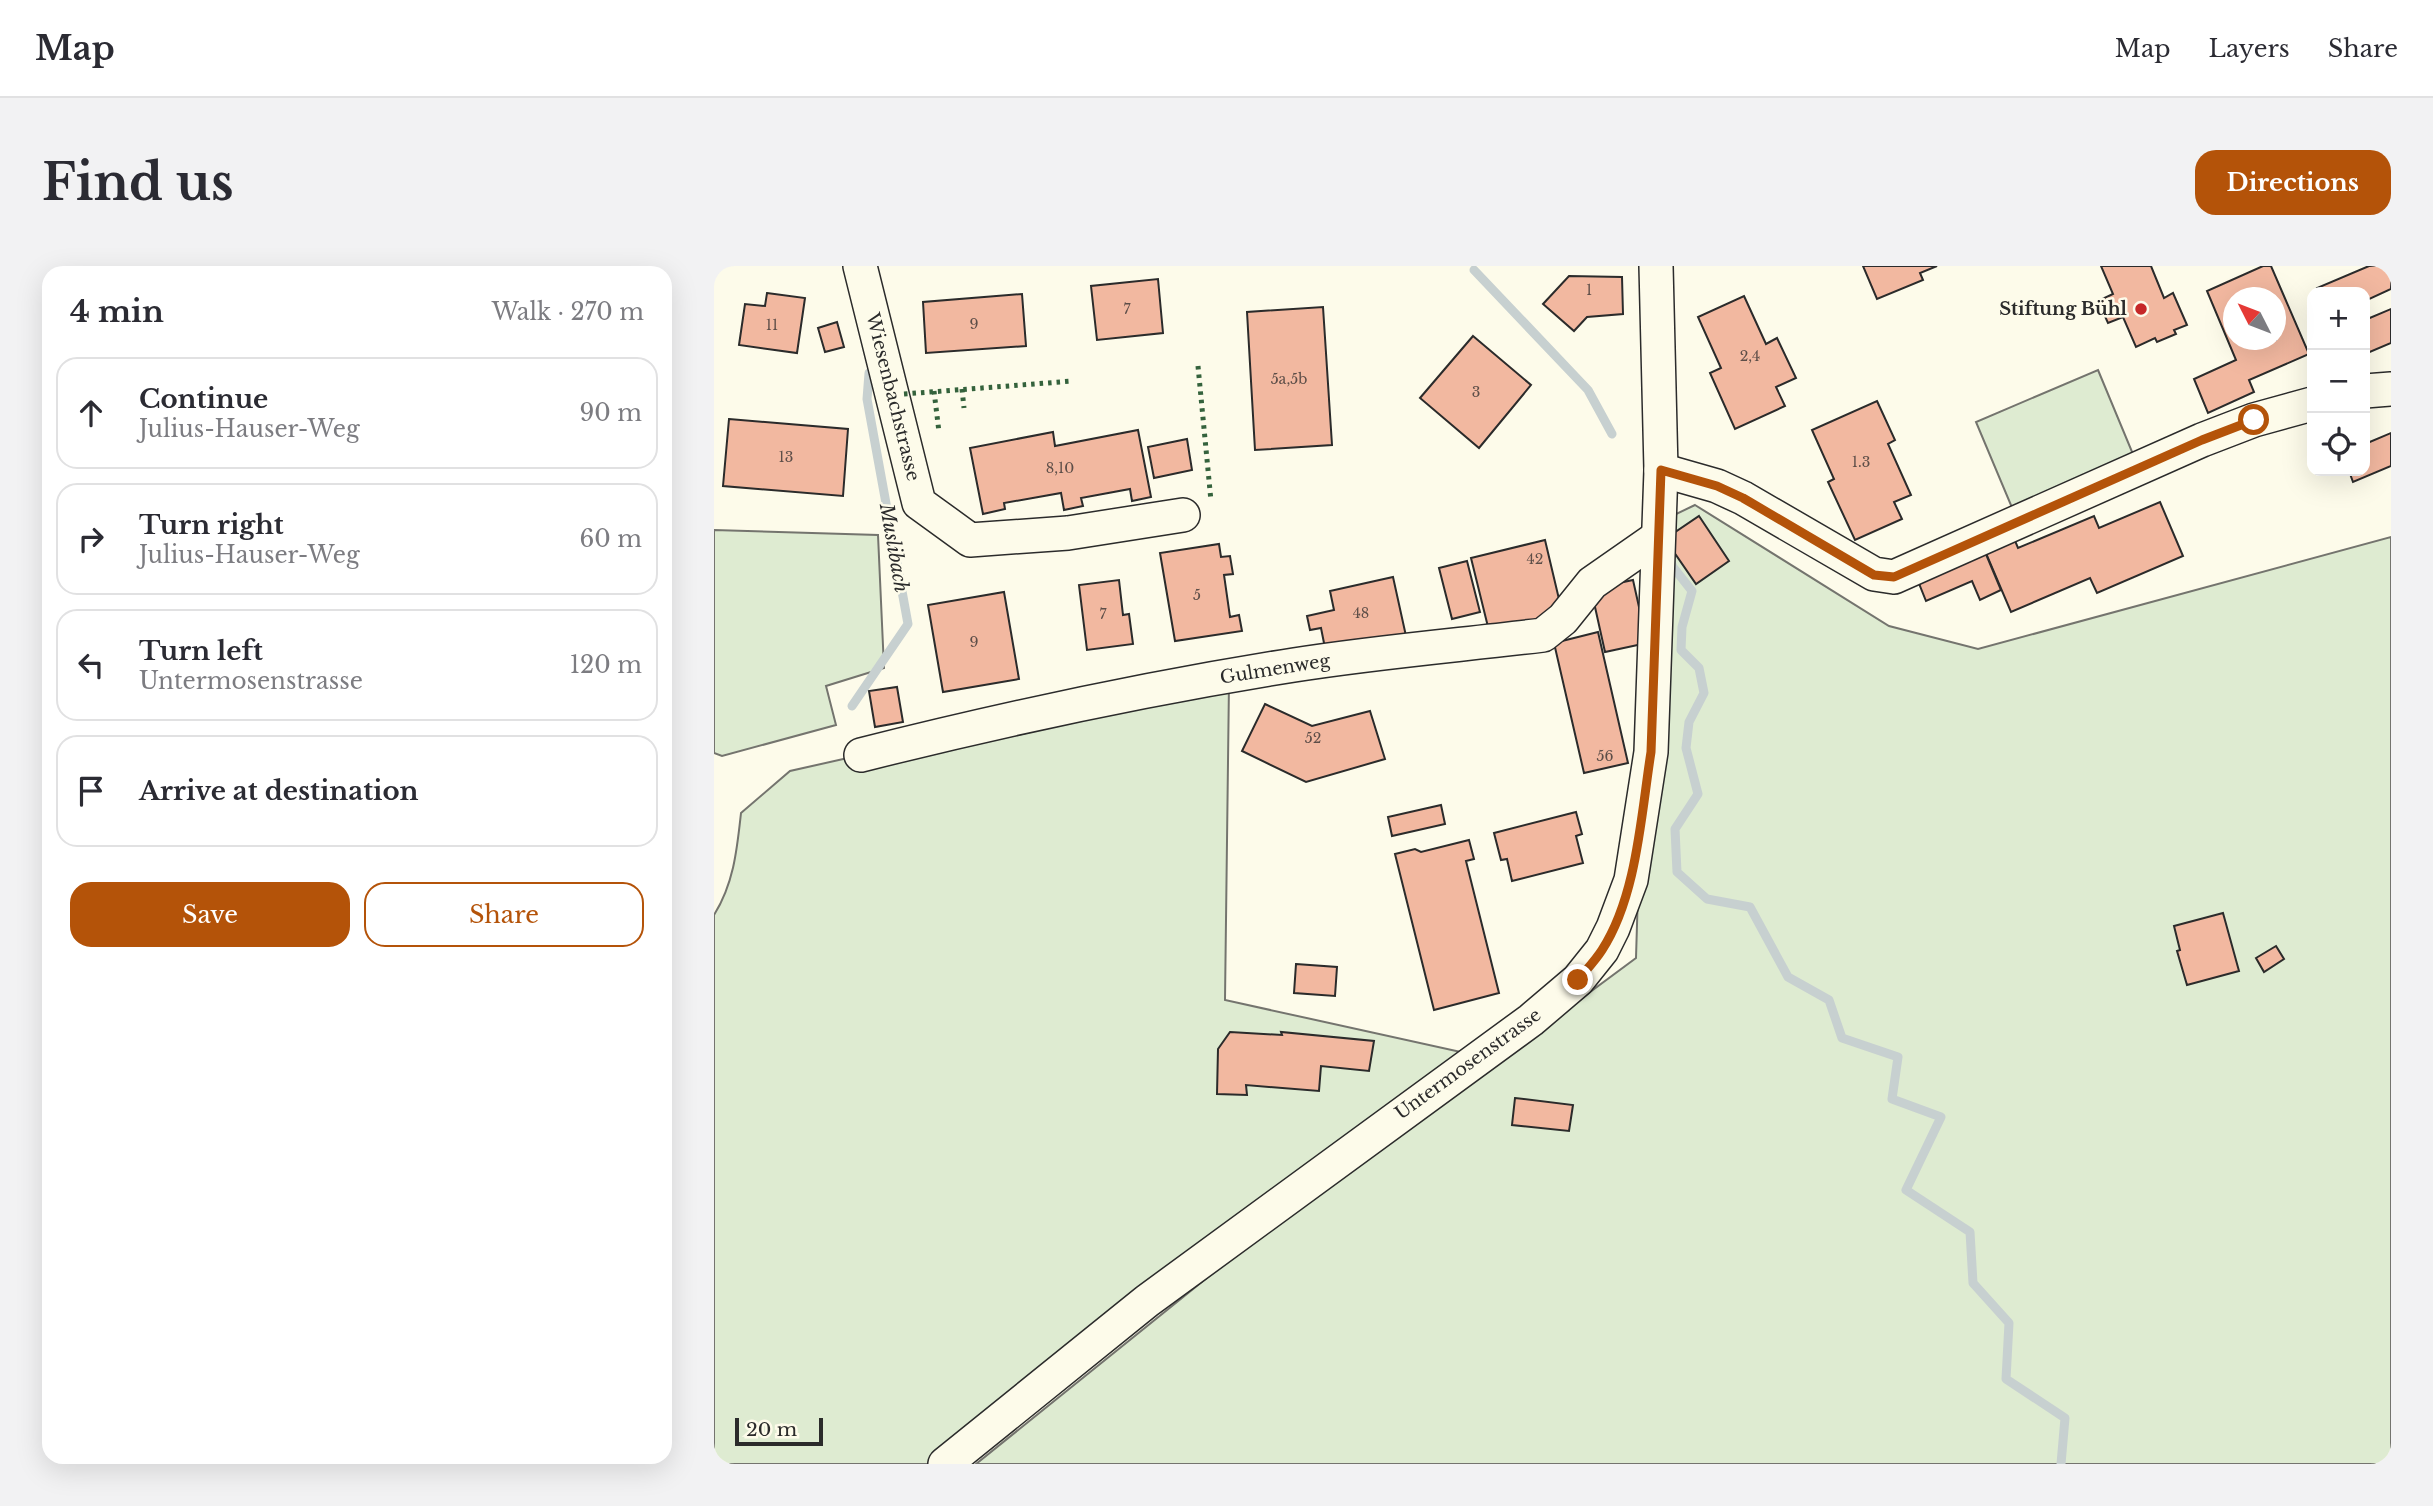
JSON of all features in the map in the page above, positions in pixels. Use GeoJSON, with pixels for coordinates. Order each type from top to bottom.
{"type":"FeatureCollection","features":[{"type":"Feature","properties":{"kind":"street","name":"Wiesenbachstrasse"},"geometry":{"type":"LineString","coordinates":[[860,266],[919,503],[970,540],[1068,533],[1183,515]]}},
{"type":"Feature","properties":{"kind":"street","name":"Untermosenstrasse"},"geometry":{"type":"LineString","coordinates":[[945,1464],[1147,1301],[1531,1020],[1578,980],[1602,950],[1631,880],[1651,752],[1661,470],[1656,266]]}},
{"type":"Feature","properties":{"kind":"street"},"geometry":{"type":"LineString","coordinates":[[2370,390],[2391,388]]}},
{"type":"Feature","properties":{"kind":"street"},"geometry":{"type":"LineString","coordinates":[[1661,470],[1717,486],[1743,498],[1874,575],[1894,577],[2202,440],[2254,420],[2307,405]]}},
{"type":"Feature","properties":{"kind":"street","name":"Gulmenweg"},"geometry":{"type":"LineString","coordinates":[[861,755],[1007,719],[1188,682],[1296,664],[1543,635],[1563,619],[1592,583],[1658,537]]}},
{"type":"Feature","properties":{"kind":"green space"},"geometry":{"type":"Polygon","coordinates":[[[2098,370],[2135,459],[2013,510],[1976,422],[2098,370]]]}},
{"type":"Feature","properties":{"kind":"green space"},"geometry":{"type":"Polygon","coordinates":[[[1695,505],[1889,626],[1978,649],[2391,537],[2391,1464],[976,1464],[1239,1252],[1636,958],[1649,527],[1695,505]]]}},
{"type":"Feature","properties":{"kind":"green space"},"geometry":{"type":"Polygon","coordinates":[[[714,530],[878,535],[884,668],[826,686],[836,725],[722,756],[714,753],[714,530]]]}},
{"type":"Feature","properties":{"kind":"green space"},"geometry":{"type":"Polygon","coordinates":[[[1229,683],[1225,1000],[1479,1056],[945,1464],[714,1464],[714,915],[730,878],[741,813],[790,771],[861,755],[1018,735],[1229,683]]]}},
{"type":"Feature","properties":{"kind":"building"},"geometry":{"type":"Polygon","coordinates":[[[1863,266],[1937,266],[1920,273],[1923,280],[1877,299],[1863,266]]]}},
{"type":"Feature","properties":{"kind":"building","name":"Stiftung Bühl"},"geometry":{"type":"Polygon","coordinates":[[[2101,266],[2151,266],[2164,298],[2173,293],[2187,325],[2174,330],[2176,334],[2157,342],[2155,338],[2136,347],[2123,317],[2108,323],[2098,301],[2113,294],[2101,266]]]}},
{"type":"Feature","properties":{"kind":"building"},"geometry":{"type":"Polygon","coordinates":[[[2263,266],[2271,266],[2280,287],[2223,287],[2223,329],[2207,291],[2263,266]]]}},
{"type":"Feature","properties":{"kind":"building"},"geometry":{"type":"Polygon","coordinates":[[[2369,266],[2391,266],[2391,289],[2370,299],[2370,287],[2319,287],[2369,266]]]}},
{"type":"Feature","properties":{"kind":"building"},"geometry":{"type":"Polygon","coordinates":[[[1569,276],[1622,277],[1623,314],[1587,317],[1574,331],[1543,304],[1569,276]]]}},
{"type":"Feature","properties":{"kind":"building"},"geometry":{"type":"Polygon","coordinates":[[[1158,279],[1163,333],[1097,340],[1091,286],[1158,279]]]}},
{"type":"Feature","properties":{"kind":"building"},"geometry":{"type":"Polygon","coordinates":[[[767,293],[805,298],[797,353],[739,345],[745,304],[765,306],[767,293]]]}},
{"type":"Feature","properties":{"kind":"building"},"geometry":{"type":"Polygon","coordinates":[[[1022,294],[1026,346],[926,353],[923,302],[1022,294]]]}},
{"type":"Feature","properties":{"kind":"building"},"geometry":{"type":"Polygon","coordinates":[[[1744,296],[1766,344],[1777,338],[1796,378],[1776,387],[1785,406],[1735,429],[1710,373],[1721,368],[1698,317],[1744,296]]]}},
{"type":"Feature","properties":{"kind":"building"},"geometry":{"type":"Polygon","coordinates":[[[2286,301],[2307,355],[2249,380],[2254,392],[2208,413],[2194,379],[2236,360],[2232,350],[2286,350],[2286,301]]]}},
{"type":"Feature","properties":{"kind":"building"},"geometry":{"type":"Polygon","coordinates":[[[1323,307],[1332,445],[1255,450],[1247,312],[1323,307]]]}},
{"type":"Feature","properties":{"kind":"building"},"geometry":{"type":"Polygon","coordinates":[[[2391,309],[2391,343],[2370,352],[2370,350],[2370,318],[2391,309]]]}},
{"type":"Feature","properties":{"kind":"building"},"geometry":{"type":"Polygon","coordinates":[[[837,322],[844,347],[825,352],[818,328],[837,322]]]}},
{"type":"Feature","properties":{"kind":"building"},"geometry":{"type":"Polygon","coordinates":[[[1473,336],[1531,385],[1479,448],[1420,398],[1473,336]]]}},
{"type":"Feature","properties":{"kind":"building"},"geometry":{"type":"Polygon","coordinates":[[[1877,401],[1895,440],[1888,444],[1911,495],[1894,502],[1902,519],[1855,540],[1828,482],[1834,479],[1812,430],[1877,401]]]}},
{"type":"Feature","properties":{"kind":"building"},"geometry":{"type":"Polygon","coordinates":[[[729,419],[848,429],[843,496],[723,486],[729,419]]]}},
{"type":"Feature","properties":{"kind":"building"},"geometry":{"type":"Polygon","coordinates":[[[1138,430],[1151,497],[1132,501],[1130,489],[1081,498],[1083,506],[1064,510],[1061,493],[1004,503],[1005,509],[983,514],[970,448],[1053,432],[1055,446],[1138,430]]]}},
{"type":"Feature","properties":{"kind":"building"},"geometry":{"type":"Polygon","coordinates":[[[2391,433],[2391,466],[2370,475],[2370,442],[2391,433]]]}},
{"type":"Feature","properties":{"kind":"building"},"geometry":{"type":"Polygon","coordinates":[[[1187,439],[1192,470],[1154,478],[1148,447],[1187,439]]]}},
{"type":"Feature","properties":{"kind":"building"},"geometry":{"type":"Polygon","coordinates":[[[2351,476],[2367,476],[2353,482],[2351,476]]]}},
{"type":"Feature","properties":{"kind":"building"},"geometry":{"type":"Polygon","coordinates":[[[2160,502],[2183,556],[2097,593],[2090,578],[2011,612],[1982,544],[2011,531],[2018,548],[2094,516],[2099,528],[2160,502]]]}},
{"type":"Feature","properties":{"kind":"building"},"geometry":{"type":"Polygon","coordinates":[[[1699,516],[1729,561],[1696,584],[1665,539],[1699,516]]]}},
{"type":"Feature","properties":{"kind":"building"},"geometry":{"type":"Polygon","coordinates":[[[1545,540],[1563,616],[1490,635],[1471,558],[1545,540]]]}},
{"type":"Feature","properties":{"kind":"building"},"geometry":{"type":"Polygon","coordinates":[[[1219,544],[1221,557],[1230,556],[1233,574],[1224,575],[1230,617],[1239,615],[1242,631],[1175,641],[1160,553],[1219,544]]]}},
{"type":"Feature","properties":{"kind":"building"},"geometry":{"type":"Polygon","coordinates":[[[1983,547],[2001,590],[1980,600],[1972,581],[1926,601],[1916,576],[1983,547]]]}},
{"type":"Feature","properties":{"kind":"building"},"geometry":{"type":"Polygon","coordinates":[[[1467,561],[1480,612],[1452,619],[1439,568],[1467,561]]]}},
{"type":"Feature","properties":{"kind":"building"},"geometry":{"type":"Polygon","coordinates":[[[1393,577],[1406,636],[1326,653],[1321,628],[1310,630],[1307,616],[1334,610],[1330,591],[1393,577]]]}},
{"type":"Feature","properties":{"kind":"building"},"geometry":{"type":"Polygon","coordinates":[[[1119,580],[1123,615],[1129,614],[1133,644],[1087,650],[1079,585],[1119,580]]]}},
{"type":"Feature","properties":{"kind":"building"},"geometry":{"type":"Polygon","coordinates":[[[1633,580],[1647,643],[1605,652],[1591,589],[1633,580]]]}},
{"type":"Feature","properties":{"kind":"building"},"geometry":{"type":"Polygon","coordinates":[[[1004,592],[1019,679],[943,692],[928,605],[1004,592]]]}},
{"type":"Feature","properties":{"kind":"building"},"geometry":{"type":"Polygon","coordinates":[[[1598,632],[1628,763],[1584,773],[1554,643],[1598,632]]]}},
{"type":"Feature","properties":{"kind":"building"},"geometry":{"type":"Polygon","coordinates":[[[897,687],[903,722],[875,727],[869,691],[897,687]]]}},
{"type":"Feature","properties":{"kind":"building"},"geometry":{"type":"Polygon","coordinates":[[[1265,704],[1312,726],[1370,711],[1385,759],[1306,782],[1242,751],[1265,704]]]}},
{"type":"Feature","properties":{"kind":"building"},"geometry":{"type":"Polygon","coordinates":[[[1441,805],[1445,824],[1392,836],[1388,817],[1441,805]]]}},
{"type":"Feature","properties":{"kind":"building"},"geometry":{"type":"Polygon","coordinates":[[[1576,812],[1582,834],[1576,836],[1583,863],[1512,881],[1507,859],[1501,860],[1494,833],[1576,812]]]}},
{"type":"Feature","properties":{"kind":"building"},"geometry":{"type":"Polygon","coordinates":[[[1469,840],[1474,859],[1466,861],[1499,993],[1434,1010],[1395,854],[1415,849],[1421,852],[1469,840]]]}},
{"type":"Feature","properties":{"kind":"building"},"geometry":{"type":"Polygon","coordinates":[[[2223,913],[2239,971],[2187,985],[2177,951],[2180,950],[2174,926],[2223,913]]]}},
{"type":"Feature","properties":{"kind":"building"},"geometry":{"type":"Polygon","coordinates":[[[2276,946],[2284,959],[2264,972],[2256,958],[2276,946]]]}},
{"type":"Feature","properties":{"kind":"building"},"geometry":{"type":"Polygon","coordinates":[[[1296,964],[1337,967],[1335,996],[1294,993],[1296,964]]]}},
{"type":"Feature","properties":{"kind":"building"},"geometry":{"type":"Polygon","coordinates":[[[1230,1032],[1282,1035],[1281,1032],[1374,1041],[1369,1071],[1321,1066],[1319,1091],[1246,1085],[1247,1095],[1217,1094],[1218,1049],[1230,1032]]]}},
{"type":"Feature","properties":{"kind":"building"},"geometry":{"type":"Polygon","coordinates":[[[1515,1098],[1573,1105],[1569,1131],[1512,1125],[1515,1098]]]}},
{"type":"Feature","properties":{"kind":"waterway"},"geometry":{"type":"LineString","coordinates":[[1474,270],[1588,390],[1612,434]]}},
{"type":"Feature","properties":{"kind":"waterway","name":"Muslibach"},"geometry":{"type":"LineString","coordinates":[[852,706],[908,624],[867,399],[869,373]]}},
{"type":"Feature","properties":{"kind":"waterway"},"geometry":{"type":"LineString","coordinates":[[1670,560],[1692,591],[1682,627],[1681,650],[1699,668],[1704,693],[1689,722],[1686,748],[1698,794],[1675,829],[1677,872],[1707,899],[1750,907],[1788,977],[1829,1000],[1842,1038],[1898,1057],[1892,1099],[1941,1117],[1906,1190],[1970,1232],[1973,1283],[2009,1323],[2006,1379],[2065,1418],[2061,1464]]}},
{"type":"Feature","properties":{"kind":"hedge"},"geometry":{"type":"LineString","coordinates":[[1198,366],[1211,501]]}},
{"type":"Feature","properties":{"kind":"hedge"},"geometry":{"type":"LineString","coordinates":[[904,394],[1073,381]]}},
{"type":"Feature","properties":{"kind":"hedge"},"geometry":{"type":"LineString","coordinates":[[962,389],[964,408]]}},
{"type":"Feature","properties":{"kind":"hedge"},"geometry":{"type":"LineString","coordinates":[[934,391],[939,432]]}},
{"type":"Feature","properties":{"kind":"place","name":"Stiftung Bühl"},"geometry":{"type":"Point","coordinates":[2141,309]}},
{"type":"Feature","properties":{"kind":"route"},"geometry":{"type":"LineString","coordinates":[[1578,980],[1602,950],[1631,880],[1651,752],[1661,470],[1717,486],[1743,498],[1874,575],[1894,577],[2202,440],[2254,420]]}}]}
